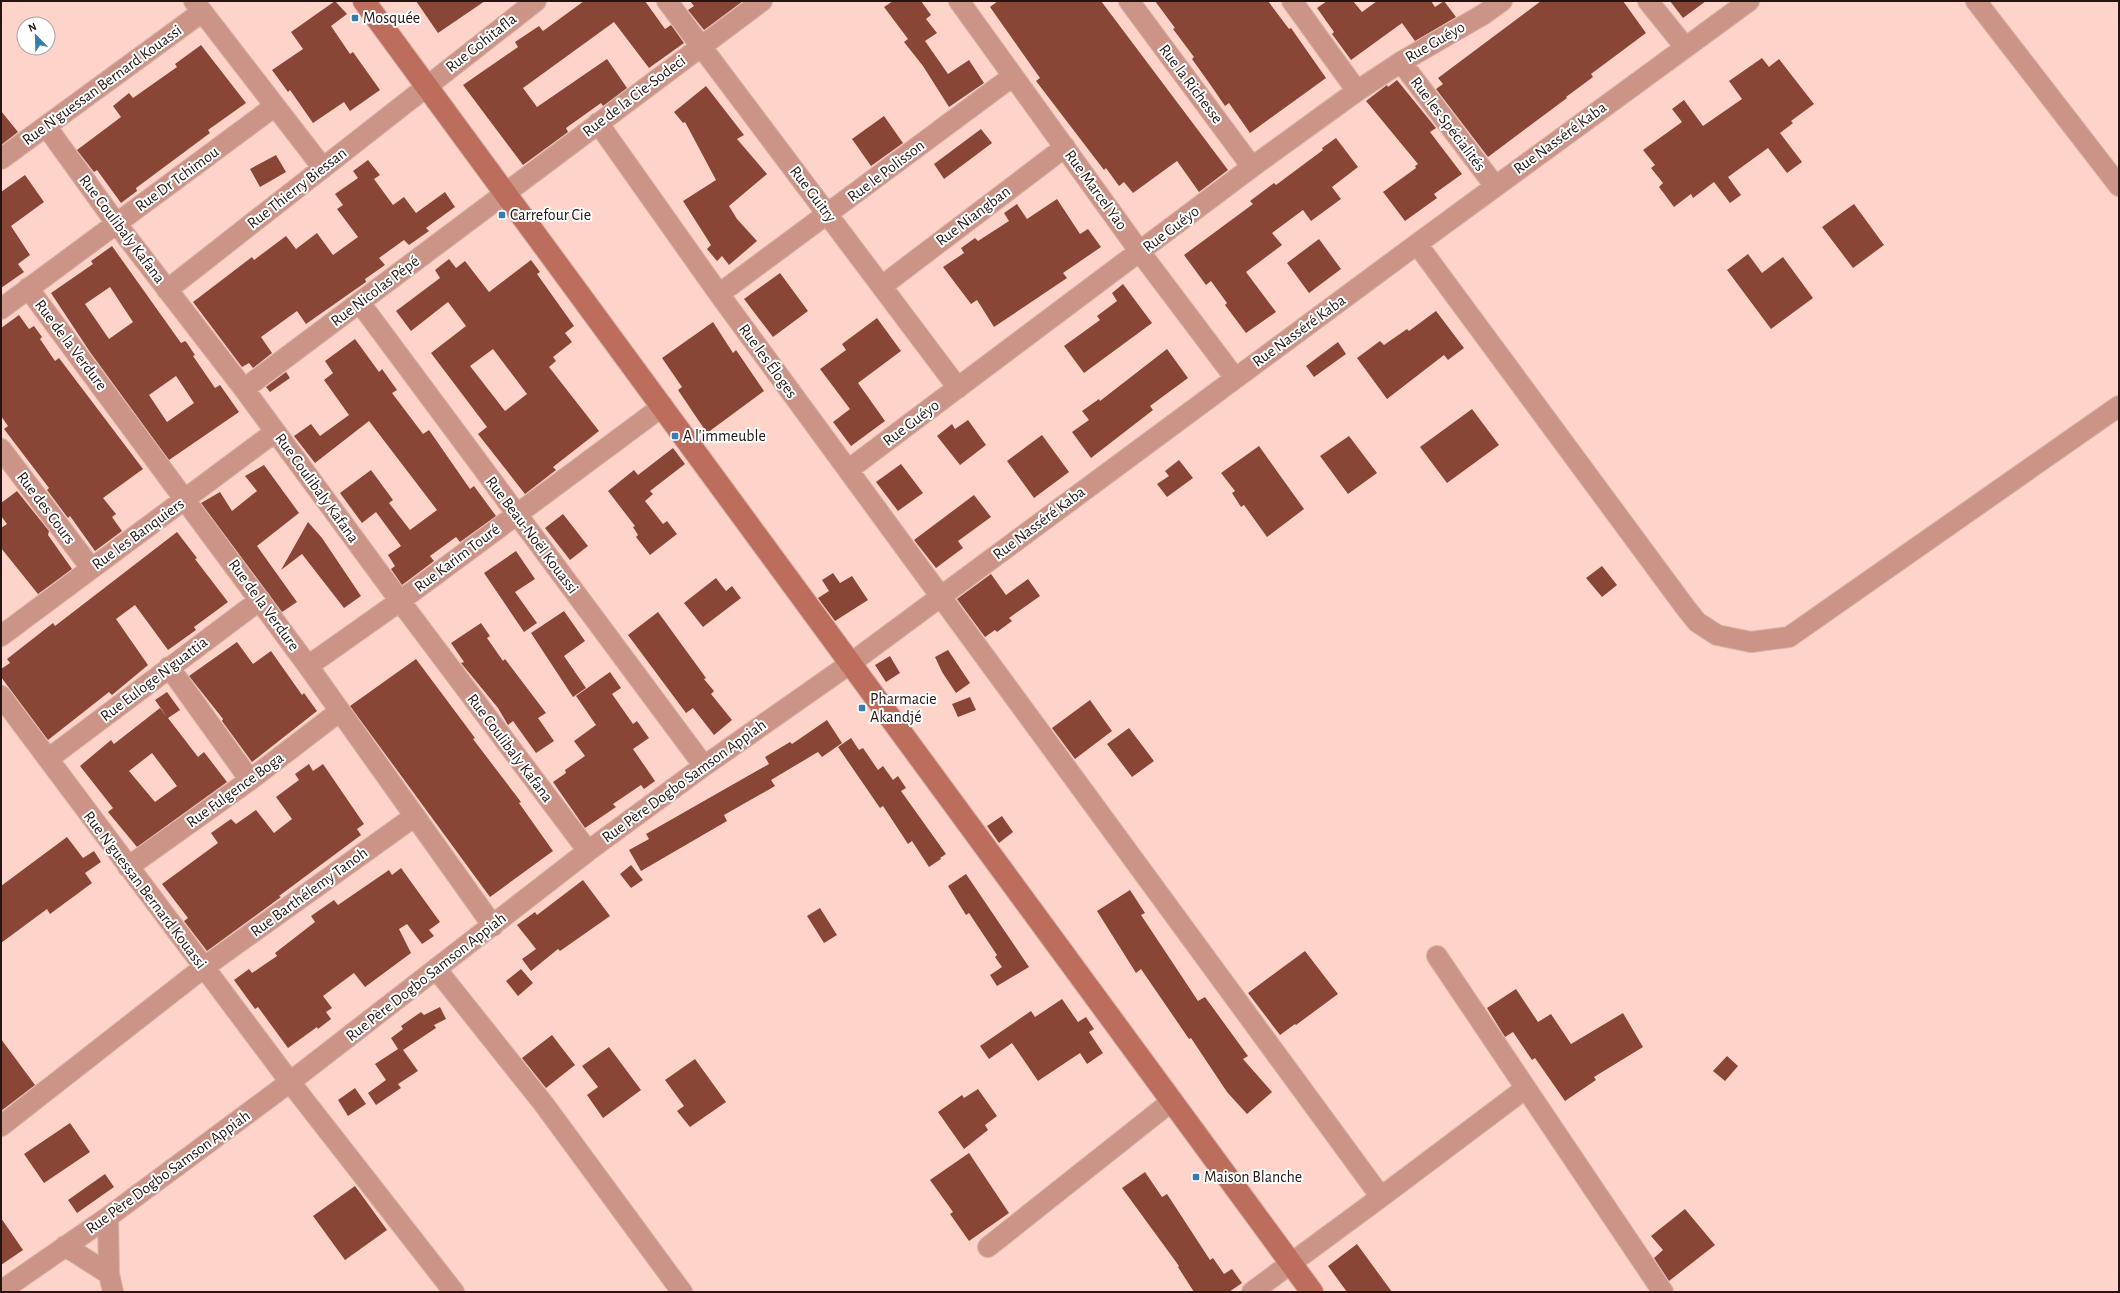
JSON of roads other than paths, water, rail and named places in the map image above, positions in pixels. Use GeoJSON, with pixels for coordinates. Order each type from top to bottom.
{"type":"FeatureCollection","features":[{"type":"Feature","properties":{"kind":"street"},"geometry":{"type":"LineString","coordinates":[[364,1],[506,192],[1312,1292]]}},
{"type":"Feature","properties":{"kind":"street","name":"Rue Guitry"},"geometry":{"type":"LineString","coordinates":[[667,1],[828,213],[958,388]]}},
{"type":"Feature","properties":{"kind":"street","name":"Rue de la Cie-Sodeci"},"geometry":{"type":"LineString","coordinates":[[506,192],[762,1]]}},
{"type":"Feature","properties":{"kind":"street","name":"Rue Marcel Yao"},"geometry":{"type":"LineString","coordinates":[[959,1],[1140,252],[1235,378]]}},
{"type":"Feature","properties":{"kind":"street","name":"Rue la Richesse"},"geometry":{"type":"LineString","coordinates":[[1129,1],[1252,167]]}},
{"type":"Feature","properties":{"kind":"street"},"geometry":{"type":"LineString","coordinates":[[1292,1],[1357,91]]}},
{"type":"Feature","properties":{"kind":"street","name":"Rue Guéyo"},"geometry":{"type":"LineString","coordinates":[[848,470],[1252,167],[1357,91],[1479,8],[1502,1]]}},
{"type":"Feature","properties":{"kind":"street"},"geometry":{"type":"LineString","coordinates":[[1648,1],[1685,46]]}},
{"type":"Feature","properties":{"kind":"street","name":"Rue Nasséré Kaba"},"geometry":{"type":"LineString","coordinates":[[851,663],[1685,46],[1749,1]]}},
{"type":"Feature","properties":{"kind":"street"},"geometry":{"type":"LineString","coordinates":[[1976,1],[2119,186]]}},
{"type":"Feature","properties":{"kind":"street","name":"Rue Gohitafla"},"geometry":{"type":"LineString","coordinates":[[427,85],[527,4]]}},
{"type":"Feature","properties":{"kind":"street"},"geometry":{"type":"LineString","coordinates":[[198,7],[323,168]]}},
{"type":"Feature","properties":{"kind":"street","name":"Rue N'guessan Bernard Kouassi"},"geometry":{"type":"LineString","coordinates":[[1,159],[46,126],[198,7]]}},
{"type":"Feature","properties":{"kind":"street","name":"Rue les Spécialités"},"geometry":{"type":"LineString","coordinates":[[1401,62],[1496,186]]}},
{"type":"Feature","properties":{"kind":"street","name":"Rue le Polisson"},"geometry":{"type":"LineString","coordinates":[[719,294],[1013,76]]}},
{"type":"Feature","properties":{"kind":"street","name":"Rue Thierry Biessan"},"geometry":{"type":"LineString","coordinates":[[167,290],[427,85]]}},
{"type":"Feature","properties":{"kind":"street","name":"Rue Dr Tchimou"},"geometry":{"type":"LineString","coordinates":[[1,309],[275,106]]}},
{"type":"Feature","properties":{"kind":"street","name":"Rue les Éloges"},"geometry":{"type":"LineString","coordinates":[[598,123],[719,294],[1381,1197]]}},
{"type":"Feature","properties":{"kind":"street","name":"Rue Coulibaly Kafana"},"geometry":{"type":"LineString","coordinates":[[46,126],[116,224],[244,389],[400,601],[588,851]]}},
{"type":"Feature","properties":{"kind":"street","name":"Rue Niangban"},"geometry":{"type":"LineString","coordinates":[[882,286],[1065,147]]}},
{"type":"Feature","properties":{"kind":"street","name":"Rue Nicolas Pépé"},"geometry":{"type":"LineString","coordinates":[[244,389],[506,192]]}},
{"type":"Feature","properties":{"kind":"street"},"geometry":{"type":"LineString","coordinates":[[1417,244],[1697,622],[1717,634],[1751,642],[1788,637],[2119,406]]}},
{"type":"Feature","properties":{"kind":"street","name":"Rue de la Verdure"},"geometry":{"type":"LineString","coordinates":[[28,288],[260,600],[493,926]]}},
{"type":"Feature","properties":{"kind":"street","name":"Rue Beau-Noël Kouassi"},"geometry":{"type":"LineString","coordinates":[[360,303],[704,766]]}},
{"type":"Feature","properties":{"kind":"street","name":"Rue Karim Touré"},"geometry":{"type":"LineString","coordinates":[[308,666],[400,601],[663,406]]}},
{"type":"Feature","properties":{"kind":"street","name":"Rue les Banquiers"},"geometry":{"type":"LineString","coordinates":[[1,636],[275,432]]}},
{"type":"Feature","properties":{"kind":"street","name":"Rue des Cours"},"geometry":{"type":"LineString","coordinates":[[1,449],[91,568]]}},
{"type":"Feature","properties":{"kind":"street","name":"Rue Euloge N'guattia"},"geometry":{"type":"LineString","coordinates":[[48,759],[260,600]]}},
{"type":"Feature","properties":{"kind":"street","name":"Rue Père Dogbo Samson Appiah"},"geometry":{"type":"LineString","coordinates":[[1,1291],[108,1217],[290,1082],[437,970],[588,851],[704,766],[851,663]]}},
{"type":"Feature","properties":{"kind":"street"},"geometry":{"type":"LineString","coordinates":[[170,668],[250,780]]}},
{"type":"Feature","properties":{"kind":"street","name":"Rue N'guessan Bernard Kouassi"},"geometry":{"type":"LineString","coordinates":[[1,696],[203,968],[454,1292]]}},
{"type":"Feature","properties":{"kind":"street","name":"Rue Fulgence Boga"},"geometry":{"type":"LineString","coordinates":[[128,867],[250,780],[340,711]]}},
{"type":"Feature","properties":{"kind":"street","name":"Rue Barthélemy Tanoh"},"geometry":{"type":"LineString","coordinates":[[1,1126],[203,968],[414,816]]}},
{"type":"Feature","properties":{"kind":"street"},"geometry":{"type":"LineString","coordinates":[[1437,956],[1663,1292]]}},
{"type":"Feature","properties":{"kind":"street"},"geometry":{"type":"LineString","coordinates":[[437,970],[543,1103],[682,1292]]}},
{"type":"Feature","properties":{"kind":"street"},"geometry":{"type":"LineString","coordinates":[[1252,1292],[1526,1088]]}},
{"type":"Feature","properties":{"kind":"street"},"geometry":{"type":"LineString","coordinates":[[988,1247],[1172,1101]]}},
{"type":"Feature","properties":{"kind":"street"},"geometry":{"type":"LineString","coordinates":[[108,1217],[111,1283]]}},
{"type":"Feature","properties":{"kind":"street"},"geometry":{"type":"LineString","coordinates":[[65,1246],[111,1283]]}},
{"type":"Feature","properties":{"kind":"place","name":"Mosquée"},"geometry":{"type":"Point","coordinates":[355,18]}},
{"type":"Feature","properties":{"kind":"place","name":"Carrefour Cie"},"geometry":{"type":"Point","coordinates":[502,215]}},
{"type":"Feature","properties":{"kind":"place","name":"A l'immeuble"},"geometry":{"type":"Point","coordinates":[675,436]}},
{"type":"Feature","properties":{"kind":"place","name":"Pharmacie Akandjé"},"geometry":{"type":"Point","coordinates":[862,708]}},
{"type":"Feature","properties":{"kind":"place","name":"Maison Blanche"},"geometry":{"type":"Point","coordinates":[1196,1177]}}]}
